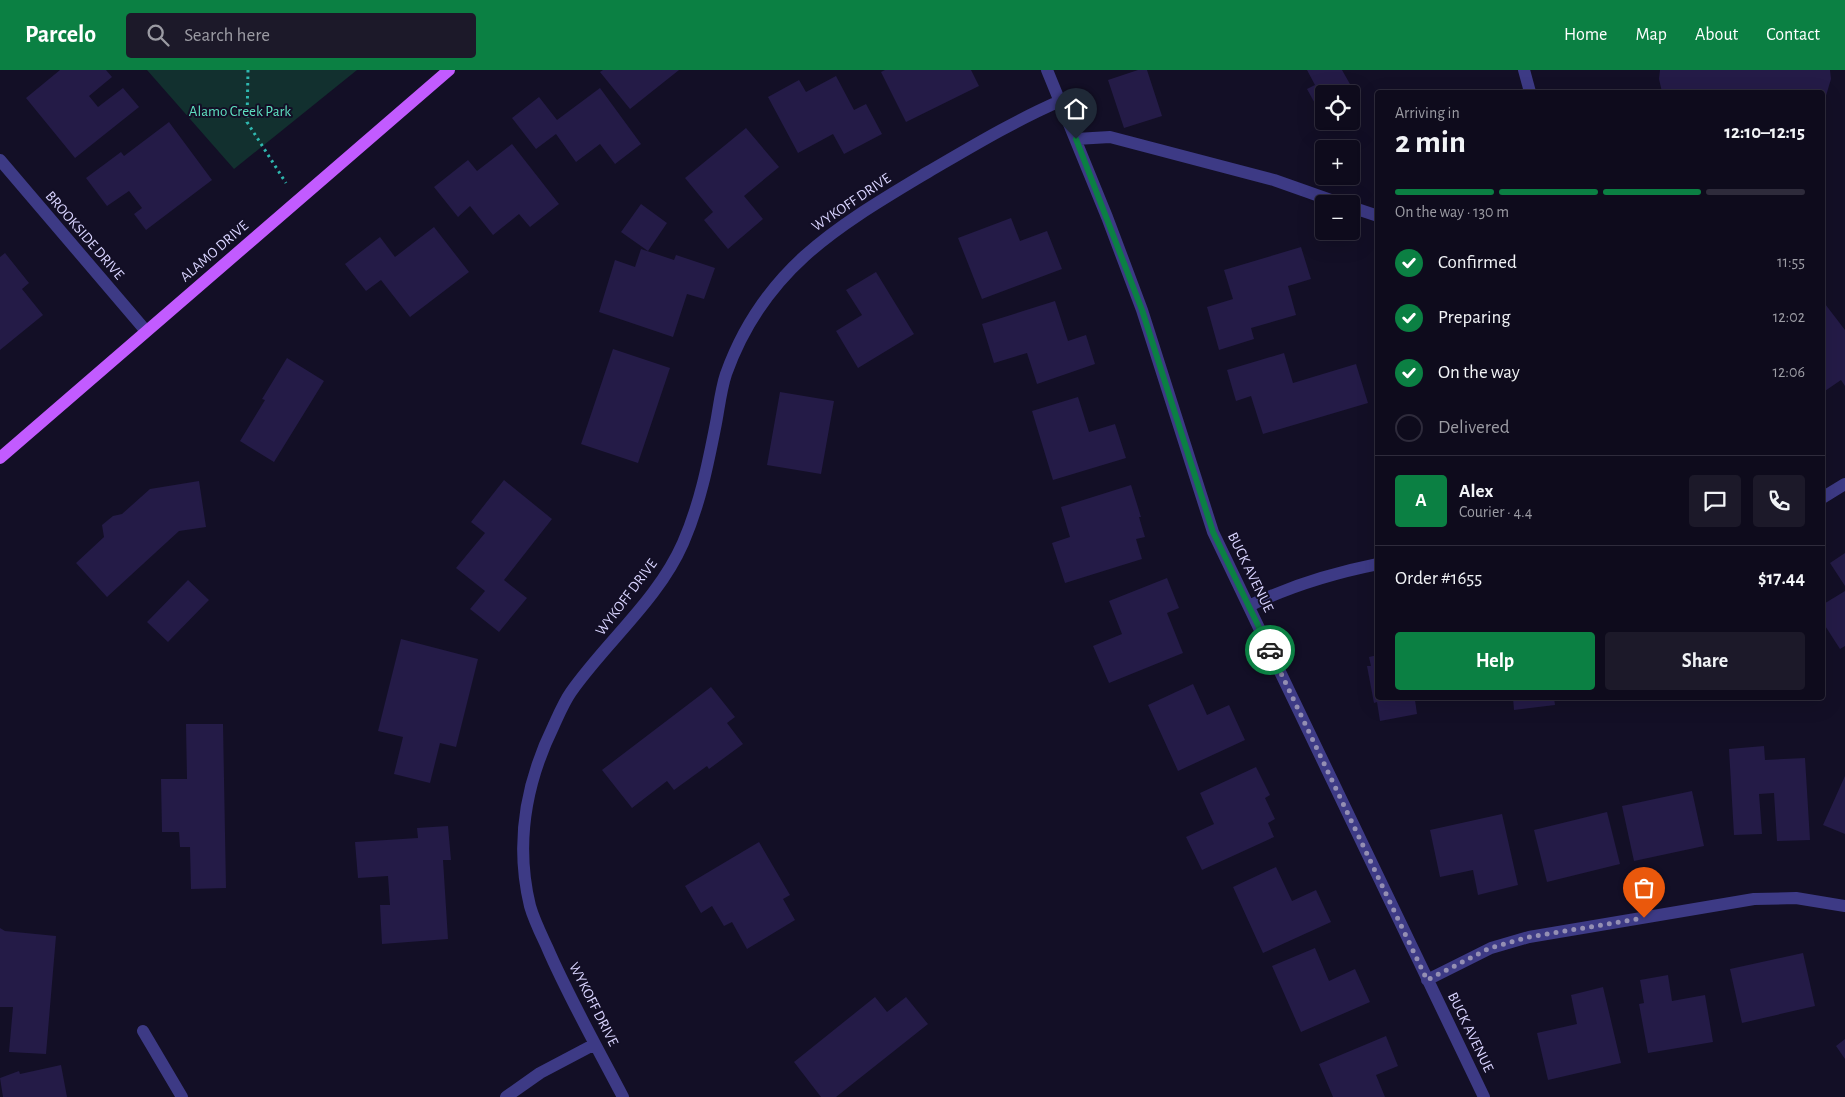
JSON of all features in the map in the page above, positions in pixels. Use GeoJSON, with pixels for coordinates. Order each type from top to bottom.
{"type":"FeatureCollection","features":[{"type":"Feature","properties":{"kind":"main road","name":"ALAMO DRIVE"},"geometry":{"type":"LineString","coordinates":[[0,458],[449,70]]}},
{"type":"Feature","properties":{"kind":"street","name":"BUCK AVENUE"},"geometry":{"type":"LineString","coordinates":[[1047,70],[1076,139],[1142,310],[1213,532],[1484,1097]]}},
{"type":"Feature","properties":{"kind":"street"},"geometry":{"type":"LineString","coordinates":[[1524,70],[1529,90]]}},
{"type":"Feature","properties":{"kind":"street","name":"WYKOFF DRIVE"},"geometry":{"type":"LineString","coordinates":[[623,1097],[556,967],[531,909],[524,866],[524,821],[530,784],[540,753],[570,694],[646,601],[663,578],[683,544],[702,492],[725,376],[748,324],[785,274],[818,243],[850,219],[977,144],[1031,114],[1060,101]]}},
{"type":"Feature","properties":{"kind":"street"},"geometry":{"type":"LineString","coordinates":[[1076,139],[1110,137],[1274,180],[1316,195]]}},
{"type":"Feature","properties":{"kind":"street","name":"BROOKSIDE DRIVE"},"geometry":{"type":"LineString","coordinates":[[0,160],[146,331]]}},
{"type":"Feature","properties":{"kind":"street"},"geometry":{"type":"LineString","coordinates":[[1360,210],[1375,215]]}},
{"type":"Feature","properties":{"kind":"street"},"geometry":{"type":"LineString","coordinates":[[1825,496],[1845,484]]}},
{"type":"Feature","properties":{"kind":"street"},"geometry":{"type":"LineString","coordinates":[[1249,606],[1285,590],[1342,571],[1375,565]]}},
{"type":"Feature","properties":{"kind":"street"},"geometry":{"type":"LineString","coordinates":[[1427,980],[1490,948],[1529,937],[1754,899],[1796,898],[1845,906]]}},
{"type":"Feature","properties":{"kind":"street"},"geometry":{"type":"LineString","coordinates":[[143,1031],[182,1097]]}},
{"type":"Feature","properties":{"kind":"street"},"geometry":{"type":"LineString","coordinates":[[506,1097],[540,1073],[595,1044]]}},
{"type":"Feature","properties":{"kind":"path"},"geometry":{"type":"LineString","coordinates":[[248,70],[248,122],[297,201]]}},
{"type":"Feature","properties":{"kind":"green space","name":"Alamo Creek Park"},"geometry":{"type":"Polygon","coordinates":[[[147,70],[357,70],[234,169],[147,70]]]}},
{"type":"Feature","properties":{"kind":"building"},"geometry":{"type":"Polygon","coordinates":[[[60,70],[106,70],[112,77],[89,96],[98,107],[123,88],[139,107],[75,158],[26,98],[60,70]]]}},
{"type":"Feature","properties":{"kind":"building"},"geometry":{"type":"Polygon","coordinates":[[[603,70],[679,70],[630,109],[600,72],[603,70]]]}},
{"type":"Feature","properties":{"kind":"building"},"geometry":{"type":"Polygon","coordinates":[[[885,70],[971,70],[979,86],[906,122],[881,72],[885,70]]]}},
{"type":"Feature","properties":{"kind":"building"},"geometry":{"type":"Polygon","coordinates":[[[1138,70],[1147,70],[1162,116],[1124,128],[1108,80],[1138,70]]]}},
{"type":"Feature","properties":{"kind":"building"},"geometry":{"type":"Polygon","coordinates":[[[1307,70],[1342,70],[1350,85],[1315,85],[1307,70]]]}},
{"type":"Feature","properties":{"kind":"building"},"geometry":{"type":"Polygon","coordinates":[[[1660,70],[1830,70],[1831,79],[1825,99],[1825,90],[1662,90],[1659,79],[1660,70]]]}},
{"type":"Feature","properties":{"kind":"building"},"geometry":{"type":"Polygon","coordinates":[[[836,76],[854,110],[866,104],[882,134],[844,154],[833,134],[798,153],[768,97],[799,80],[806,92],[836,76]]]}},
{"type":"Feature","properties":{"kind":"building"},"geometry":{"type":"Polygon","coordinates":[[[1315,85],[1315,104],[1307,89],[1315,85]]]}},
{"type":"Feature","properties":{"kind":"building"},"geometry":{"type":"Polygon","coordinates":[[[600,88],[641,144],[615,164],[600,144],[576,162],[556,134],[536,149],[512,118],[539,97],[557,120],[600,88]]]}},
{"type":"Feature","properties":{"kind":"building"},"geometry":{"type":"Polygon","coordinates":[[[169,122],[212,180],[146,230],[134,214],[142,208],[129,191],[107,206],[86,178],[121,152],[124,156],[169,122]]]}},
{"type":"Feature","properties":{"kind":"building"},"geometry":{"type":"Polygon","coordinates":[[[746,128],[779,167],[744,196],[763,219],[728,249],[704,220],[713,212],[685,178],[746,128]]]}},
{"type":"Feature","properties":{"kind":"building"},"geometry":{"type":"Polygon","coordinates":[[[512,144],[559,204],[530,227],[519,214],[493,235],[470,206],[458,217],[434,187],[468,160],[477,171],[512,144]]]}},
{"type":"Feature","properties":{"kind":"building"},"geometry":{"type":"Polygon","coordinates":[[[641,204],[667,223],[648,251],[621,232],[641,204]]]}},
{"type":"Feature","properties":{"kind":"building"},"geometry":{"type":"Polygon","coordinates":[[[1011,218],[1020,241],[1047,231],[1062,269],[982,299],[958,238],[1011,218]]]}},
{"type":"Feature","properties":{"kind":"building"},"geometry":{"type":"Polygon","coordinates":[[[434,227],[469,272],[410,317],[381,280],[366,291],[345,264],[380,237],[395,257],[434,227]]]}},
{"type":"Feature","properties":{"kind":"building"},"geometry":{"type":"Polygon","coordinates":[[[1301,247],[1311,279],[1288,286],[1296,315],[1251,328],[1254,339],[1219,350],[1207,307],[1233,299],[1224,270],[1301,247]]]}},
{"type":"Feature","properties":{"kind":"building"},"geometry":{"type":"Polygon","coordinates":[[[641,249],[674,260],[676,255],[715,268],[704,299],[687,294],[673,337],[599,312],[615,260],[635,267],[641,249]]]}},
{"type":"Feature","properties":{"kind":"building"},"geometry":{"type":"Polygon","coordinates":[[[5,253],[29,283],[22,289],[43,315],[0,350],[0,257],[5,253]]]}},
{"type":"Feature","properties":{"kind":"building"},"geometry":{"type":"Polygon","coordinates":[[[876,272],[914,334],[858,368],[836,331],[862,315],[846,290],[876,272]]]}},
{"type":"Feature","properties":{"kind":"building"},"geometry":{"type":"Polygon","coordinates":[[[1055,301],[1068,341],[1086,335],[1095,364],[1037,384],[1027,353],[994,363],[982,324],[1055,301]]]}},
{"type":"Feature","properties":{"kind":"building"},"geometry":{"type":"Polygon","coordinates":[[[1825,304],[1845,330],[1845,386],[1841,380],[1825,391],[1825,304]]]}},
{"type":"Feature","properties":{"kind":"building"},"geometry":{"type":"Polygon","coordinates":[[[613,349],[670,368],[638,463],[581,444],[613,349]]]}},
{"type":"Feature","properties":{"kind":"building"},"geometry":{"type":"Polygon","coordinates":[[[1284,353],[1293,383],[1356,364],[1368,403],[1263,434],[1251,396],[1236,401],[1227,370],[1284,353]]]}},
{"type":"Feature","properties":{"kind":"building"},"geometry":{"type":"Polygon","coordinates":[[[287,358],[324,381],[274,462],[240,441],[265,400],[262,399],[287,358]]]}},
{"type":"Feature","properties":{"kind":"building"},"geometry":{"type":"Polygon","coordinates":[[[780,392],[834,401],[821,474],[767,465],[780,392]]]}},
{"type":"Feature","properties":{"kind":"building"},"geometry":{"type":"Polygon","coordinates":[[[1078,397],[1089,432],[1115,424],[1126,458],[1053,480],[1032,411],[1078,397]]]}},
{"type":"Feature","properties":{"kind":"building"},"geometry":{"type":"Polygon","coordinates":[[[504,480],[552,519],[504,580],[527,598],[499,632],[470,609],[485,591],[456,568],[485,533],[471,522],[504,480]]]}},
{"type":"Feature","properties":{"kind":"building"},"geometry":{"type":"Polygon","coordinates":[[[199,481],[206,527],[179,531],[107,597],[76,563],[104,537],[102,525],[113,516],[122,514],[150,489],[199,481]]]}},
{"type":"Feature","properties":{"kind":"building"},"geometry":{"type":"Polygon","coordinates":[[[1131,485],[1145,537],[1136,539],[1142,559],[1065,583],[1052,543],[1070,537],[1061,507],[1131,485]]]}},
{"type":"Feature","properties":{"kind":"building"},"geometry":{"type":"Polygon","coordinates":[[[1845,553],[1845,586],[1830,563],[1845,553]]]}},
{"type":"Feature","properties":{"kind":"building"},"geometry":{"type":"Polygon","coordinates":[[[1167,578],[1179,608],[1167,613],[1183,653],[1109,683],[1093,646],[1122,634],[1109,601],[1167,578]]]}},
{"type":"Feature","properties":{"kind":"building"},"geometry":{"type":"Polygon","coordinates":[[[188,580],[209,600],[168,642],[147,622],[188,580]]]}},
{"type":"Feature","properties":{"kind":"building"},"geometry":{"type":"Polygon","coordinates":[[[1845,591],[1845,646],[1840,649],[1825,626],[1825,603],[1845,591]]]}},
{"type":"Feature","properties":{"kind":"building"},"geometry":{"type":"Polygon","coordinates":[[[401,639],[478,659],[456,747],[440,743],[430,783],[394,774],[403,737],[378,731],[401,639]]]}},
{"type":"Feature","properties":{"kind":"building"},"geometry":{"type":"Polygon","coordinates":[[[1375,656],[1375,700],[1415,700],[1417,714],[1380,721],[1377,702],[1374,703],[1367,666],[1371,666],[1369,657],[1375,656]]]}},
{"type":"Feature","properties":{"kind":"building"},"geometry":{"type":"Polygon","coordinates":[[[1193,684],[1207,715],[1229,705],[1245,740],[1178,771],[1148,705],[1193,684]]]}},
{"type":"Feature","properties":{"kind":"building"},"geometry":{"type":"Polygon","coordinates":[[[711,687],[735,717],[727,723],[743,744],[709,769],[707,766],[674,790],[667,781],[632,808],[602,770],[711,687]]]}},
{"type":"Feature","properties":{"kind":"building"},"geometry":{"type":"Polygon","coordinates":[[[1513,700],[1554,700],[1555,705],[1514,710],[1513,700]]]}},
{"type":"Feature","properties":{"kind":"building"},"geometry":{"type":"Polygon","coordinates":[[[186,724],[223,724],[226,888],[191,889],[190,847],[180,847],[179,832],[162,832],[161,779],[187,779],[186,724]]]}},
{"type":"Feature","properties":{"kind":"building"},"geometry":{"type":"Polygon","coordinates":[[[1764,746],[1765,760],[1805,758],[1810,840],[1777,841],[1774,793],[1759,794],[1762,834],[1734,835],[1729,749],[1764,746]]]}},
{"type":"Feature","properties":{"kind":"building"},"geometry":{"type":"Polygon","coordinates":[[[1256,767],[1270,795],[1265,798],[1275,819],[1268,823],[1274,837],[1202,870],[1186,837],[1214,824],[1200,793],[1256,767]]]}},
{"type":"Feature","properties":{"kind":"building"},"geometry":{"type":"Polygon","coordinates":[[[1845,776],[1845,834],[1823,825],[1845,776]]]}},
{"type":"Feature","properties":{"kind":"building"},"geometry":{"type":"Polygon","coordinates":[[[1692,791],[1704,846],[1634,861],[1622,806],[1692,791]]]}},
{"type":"Feature","properties":{"kind":"building"},"geometry":{"type":"Polygon","coordinates":[[[1607,812],[1620,864],[1547,882],[1534,830],[1607,812]]]}},
{"type":"Feature","properties":{"kind":"building"},"geometry":{"type":"Polygon","coordinates":[[[1502,814],[1518,885],[1478,895],[1473,870],[1440,877],[1430,830],[1502,814]]]}},
{"type":"Feature","properties":{"kind":"building"},"geometry":{"type":"Polygon","coordinates":[[[448,826],[451,860],[443,860],[448,939],[382,944],[380,905],[390,905],[388,876],[358,878],[355,842],[418,838],[417,828],[448,826]]]}},
{"type":"Feature","properties":{"kind":"building"},"geometry":{"type":"Polygon","coordinates":[[[759,842],[790,895],[783,899],[795,920],[747,949],[732,922],[724,926],[712,906],[701,913],[685,886],[759,842]]]}},
{"type":"Feature","properties":{"kind":"building"},"geometry":{"type":"Polygon","coordinates":[[[1276,867],[1292,901],[1316,890],[1331,922],[1263,953],[1233,887],[1276,867]]]}},
{"type":"Feature","properties":{"kind":"building"},"geometry":{"type":"Polygon","coordinates":[[[0,928],[5,931],[56,936],[46,1054],[9,1052],[13,1007],[0,1007],[0,928]]]}},
{"type":"Feature","properties":{"kind":"building"},"geometry":{"type":"Polygon","coordinates":[[[1315,948],[1329,981],[1355,969],[1370,1002],[1301,1032],[1272,966],[1315,948]]]}},
{"type":"Feature","properties":{"kind":"building"},"geometry":{"type":"Polygon","coordinates":[[[1803,953],[1815,1006],[1742,1023],[1730,969],[1803,953]]]}},
{"type":"Feature","properties":{"kind":"building"},"geometry":{"type":"Polygon","coordinates":[[[1668,975],[1672,1001],[1705,995],[1713,1042],[1648,1053],[1639,1004],[1644,1003],[1640,980],[1668,975]]]}},
{"type":"Feature","properties":{"kind":"building"},"geometry":{"type":"Polygon","coordinates":[[[1603,987],[1621,1063],[1548,1080],[1537,1033],[1577,1024],[1571,995],[1603,987]]]}},
{"type":"Feature","properties":{"kind":"building"},"geometry":{"type":"Polygon","coordinates":[[[875,997],[887,1012],[906,997],[928,1024],[836,1097],[821,1097],[794,1062],[875,997]]]}},
{"type":"Feature","properties":{"kind":"building"},"geometry":{"type":"Polygon","coordinates":[[[1386,1036],[1398,1066],[1376,1075],[1385,1097],[1333,1097],[1319,1064],[1386,1036]]]}},
{"type":"Feature","properties":{"kind":"building"},"geometry":{"type":"Polygon","coordinates":[[[1845,1039],[1845,1059],[1836,1046],[1845,1039]]]}},
{"type":"Feature","properties":{"kind":"building"},"geometry":{"type":"Polygon","coordinates":[[[61,1065],[67,1097],[3,1097],[0,1078],[19,1071],[20,1074],[61,1065]]]}},
{"type":"Feature","properties":{"kind":"way so far"},"geometry":{"type":"LineString","coordinates":[[1270,650],[1427,980],[1458,966],[1490,948],[1529,937],[1644,918]]}},
{"type":"Feature","properties":{"kind":"route"},"geometry":{"type":"LineString","coordinates":[[1076,139],[1142,310],[1213,532],[1270,650]]}}]}
